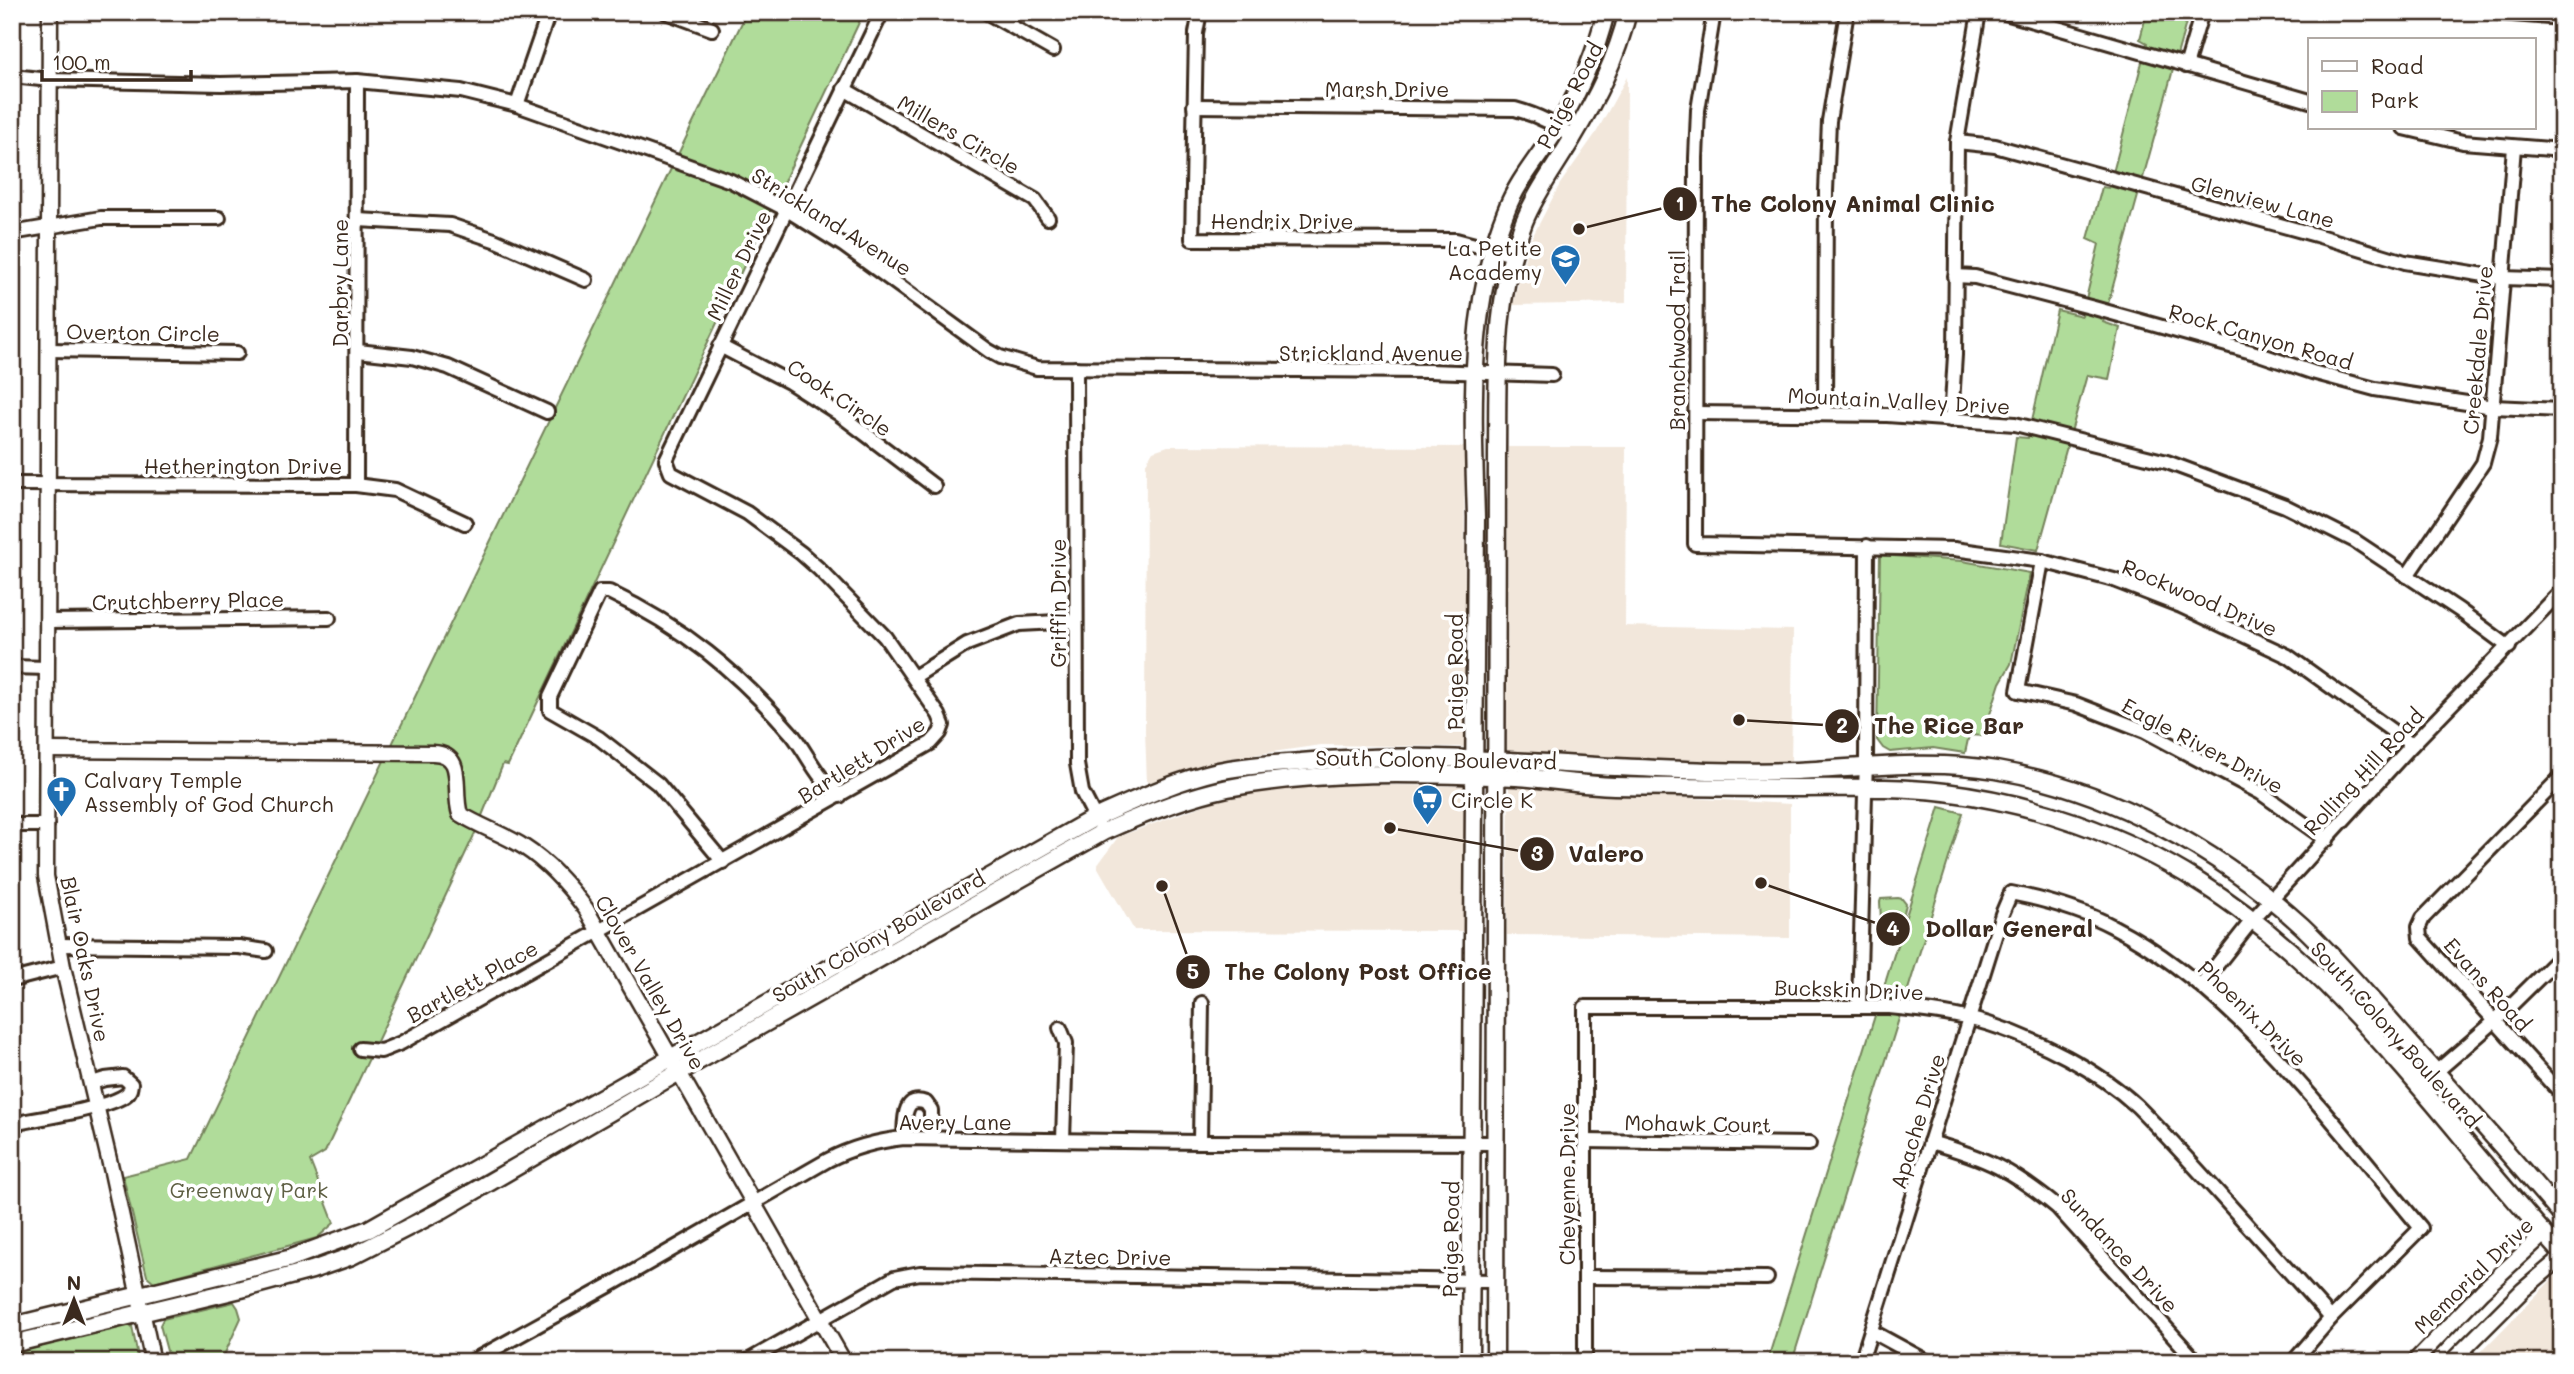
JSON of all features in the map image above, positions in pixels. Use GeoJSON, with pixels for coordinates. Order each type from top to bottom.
{"type":"FeatureCollection","features":[{"type":"Feature","properties":{"kind":"main road","name":"Paige Road"},"geometry":{"type":"LineString","coordinates":[[1470,1362],[1476,372],[1480,314],[1493,249],[1506,210],[1518,186],[1559,126],[1581,85],[1606,12]]}},
{"type":"Feature","properties":{"kind":"main road","name":"Paige Road"},"geometry":{"type":"LineString","coordinates":[[1495,1362],[1498,373],[1501,304],[1524,222],[1538,193],[1604,82],[1618,51],[1628,12]]}},
{"type":"Feature","properties":{"kind":"main road"},"geometry":{"type":"LineString","coordinates":[[1476,572],[1498,572]]}},
{"type":"Feature","properties":{"kind":"main road","name":"South Colony Boulevard"},"geometry":{"type":"LineString","coordinates":[[12,1344],[312,1270],[352,1256],[442,1210],[928,931],[1157,790],[1218,771],[1337,758],[1497,759],[1715,771],[1800,771],[1866,765],[1940,765],[1993,770],[2064,786],[2163,828],[2218,861],[2271,899],[2305,929],[2340,966],[2562,1218]]}},
{"type":"Feature","properties":{"kind":"main road"},"geometry":{"type":"LineString","coordinates":[[1265,765],[1268,782]]}},
{"type":"Feature","properties":{"kind":"main road"},"geometry":{"type":"LineString","coordinates":[[1616,767],[1629,786]]}},
{"type":"Feature","properties":{"kind":"main road"},"geometry":{"type":"LineString","coordinates":[[1715,771],[1715,788]]}},
{"type":"Feature","properties":{"kind":"main road","name":"South Colony Boulevard"},"geometry":{"type":"LineString","coordinates":[[12,1326],[288,1259],[369,1229],[920,916],[1099,825],[1198,796],[1268,782],[1362,775],[1497,777],[1629,786],[1915,789],[2002,802],[2108,835],[2165,863],[2253,919],[2301,959],[2325,982],[2562,1255]]}},
{"type":"Feature","properties":{"kind":"main road"},"geometry":{"type":"LineString","coordinates":[[1180,783],[1198,796]]}},
{"type":"Feature","properties":{"kind":"main road"},"geometry":{"type":"LineString","coordinates":[[920,916],[928,931]]}},
{"type":"Feature","properties":{"kind":"main road"},"geometry":{"type":"LineString","coordinates":[[1474,925],[1496,920]]}},
{"type":"Feature","properties":{"kind":"main road","name":"Memorial Drive"},"geometry":{"type":"LineString","coordinates":[[2544,1234],[2562,1218]]}},
{"type":"Feature","properties":{"kind":"street","name":"Blair Oaks Drive"},"geometry":{"type":"LineString","coordinates":[[50,12],[46,876],[58,945],[92,1083],[153,1362]]}},
{"type":"Feature","properties":{"kind":"street"},"geometry":{"type":"LineString","coordinates":[[517,105],[549,12]]}},
{"type":"Feature","properties":{"kind":"street"},"geometry":{"type":"LineString","coordinates":[[666,12],[712,29]]}},
{"type":"Feature","properties":{"kind":"street","name":"Miller Drive"},"geometry":{"type":"LineString","coordinates":[[666,460],[882,12]]}},
{"type":"Feature","properties":{"kind":"street"},"geometry":{"type":"LineString","coordinates":[[986,12],[1053,50]]}},
{"type":"Feature","properties":{"kind":"street","name":"Hendrix Drive"},"geometry":{"type":"LineString","coordinates":[[1200,12],[1196,33],[1192,239],[1456,240],[1513,255]]}},
{"type":"Feature","properties":{"kind":"street","name":"Branchwood Trail"},"geometry":{"type":"LineString","coordinates":[[1695,544],[1694,291],[1698,110],[1714,12]]}},
{"type":"Feature","properties":{"kind":"street"},"geometry":{"type":"LineString","coordinates":[[1825,414],[1825,191],[1829,121],[1847,12]]}},
{"type":"Feature","properties":{"kind":"street"},"geometry":{"type":"LineString","coordinates":[[1951,420],[1955,355],[1957,142],[1979,12]]}},
{"type":"Feature","properties":{"kind":"street"},"geometry":{"type":"LineString","coordinates":[[2002,12],[2308,100]]}},
{"type":"Feature","properties":{"kind":"street"},"geometry":{"type":"LineString","coordinates":[[2186,66],[2202,12]]}},
{"type":"Feature","properties":{"kind":"street"},"geometry":{"type":"LineString","coordinates":[[2487,12],[2562,19]]}},
{"type":"Feature","properties":{"kind":"street","name":"Strickland Avenue"},"geometry":{"type":"LineString","coordinates":[[12,76],[50,80],[221,84],[357,81],[461,91],[517,105],[731,181],[787,210],[843,245],[1000,357],[1037,368],[1552,375]]}},
{"type":"Feature","properties":{"kind":"street","name":"Darbry Lane"},"geometry":{"type":"LineString","coordinates":[[356,485],[357,81]]}},
{"type":"Feature","properties":{"kind":"street","name":"Millers Circle"},"geometry":{"type":"LineString","coordinates":[[844,89],[1035,200],[1048,218]]}},
{"type":"Feature","properties":{"kind":"street","name":"Marsh Drive"},"geometry":{"type":"LineString","coordinates":[[1194,106],[1502,108],[1533,114],[1559,126],[1573,138]]}},
{"type":"Feature","properties":{"kind":"street"},"geometry":{"type":"LineString","coordinates":[[2412,130],[2463,142],[2562,150]]}},
{"type":"Feature","properties":{"kind":"street","name":"Glenview Lane"},"geometry":{"type":"LineString","coordinates":[[1957,142],[1995,146],[2405,262],[2503,278],[2562,280]]}},
{"type":"Feature","properties":{"kind":"street","name":"Creekdale Drive"},"geometry":{"type":"LineString","coordinates":[[2407,576],[2483,463],[2490,437],[2514,147]]}},
{"type":"Feature","properties":{"kind":"street"},"geometry":{"type":"LineString","coordinates":[[12,233],[101,218],[219,218]]}},
{"type":"Feature","properties":{"kind":"street"},"geometry":{"type":"LineString","coordinates":[[358,220],[450,225],[494,240],[586,280]]}},
{"type":"Feature","properties":{"kind":"street","name":"Rock Canyon Road"},"geometry":{"type":"LineString","coordinates":[[1955,276],[1975,276],[2094,308],[2375,389],[2493,407],[2562,410]]}},
{"type":"Feature","properties":{"kind":"street","name":"Cook Circle"},"geometry":{"type":"LineString","coordinates":[[720,346],[789,382],[839,414],[934,486]]}},
{"type":"Feature","properties":{"kind":"street","name":"Overton Circle"},"geometry":{"type":"LineString","coordinates":[[48,350],[237,352]]}},
{"type":"Feature","properties":{"kind":"street"},"geometry":{"type":"LineString","coordinates":[[358,351],[412,357],[449,368],[547,412]]}},
{"type":"Feature","properties":{"kind":"street","name":"Griffin Drive"},"geometry":{"type":"LineString","coordinates":[[1076,368],[1077,764],[1082,792],[1099,825]]}},
{"type":"Feature","properties":{"kind":"street","name":"Mountain Valley Drive"},"geometry":{"type":"LineString","coordinates":[[1696,413],[1887,415],[2014,424],[2178,466],[2285,506],[2355,541],[2509,647]]}},
{"type":"Feature","properties":{"kind":"street","name":"Bartlett Drive"},"geometry":{"type":"LineString","coordinates":[[599,932],[931,743],[943,725],[914,677],[867,618],[801,553],[747,513],[671,473],[666,460]]}},
{"type":"Feature","properties":{"kind":"street","name":"Hetherington Drive"},"geometry":{"type":"LineString","coordinates":[[12,484],[356,485],[396,490],[465,523]]}},
{"type":"Feature","properties":{"kind":"street","name":"Rockwood Drive"},"geometry":{"type":"LineString","coordinates":[[1695,544],[1954,549],[2042,561],[2114,580],[2181,606],[2288,656],[2412,745]]}},
{"type":"Feature","properties":{"kind":"street"},"geometry":{"type":"LineString","coordinates":[[1859,1006],[1866,765],[1867,546]]}},
{"type":"Feature","properties":{"kind":"street","name":"Eagle River Drive"},"geometry":{"type":"LineString","coordinates":[[2042,561],[2018,691],[2076,704],[2145,731],[2261,793],[2327,840]]}},
{"type":"Feature","properties":{"kind":"street","name":"Rolling Hill Road"},"geometry":{"type":"LineString","coordinates":[[2201,985],[2271,899],[2412,745],[2562,590]]}},
{"type":"Feature","properties":{"kind":"street"},"geometry":{"type":"LineString","coordinates":[[723,862],[657,785],[599,738],[550,710],[550,697],[600,592],[609,592],[677,629],[738,677],[793,735],[821,776],[840,796]]}},
{"type":"Feature","properties":{"kind":"street","name":"Crutchberry Place"},"geometry":{"type":"LineString","coordinates":[[47,621],[329,618]]}},
{"type":"Feature","properties":{"kind":"street"},"geometry":{"type":"LineString","coordinates":[[914,677],[967,644],[1018,624],[1076,621]]}},
{"type":"Feature","properties":{"kind":"street"},"geometry":{"type":"LineString","coordinates":[[12,667],[47,668]]}},
{"type":"Feature","properties":{"kind":"street","name":"Clover Valley Drive"},"geometry":{"type":"LineString","coordinates":[[47,750],[444,753],[451,758],[456,768],[456,802],[460,814],[539,857],[572,890],[586,909],[844,1362]]}},
{"type":"Feature","properties":{"kind":"street","name":"Evans Road"},"geometry":{"type":"LineString","coordinates":[[2562,776],[2423,918],[2419,927],[2420,938],[2562,1095]]}},
{"type":"Feature","properties":{"kind":"street"},"geometry":{"type":"LineString","coordinates":[[12,825],[47,825]]}},
{"type":"Feature","properties":{"kind":"street","name":"Phoenix Drive"},"geometry":{"type":"LineString","coordinates":[[2011,893],[2053,902],[2112,926],[2201,985],[2328,1116],[2421,1228],[2331,1318]]}},
{"type":"Feature","properties":{"kind":"street","name":"Apache Drive"},"geometry":{"type":"LineString","coordinates":[[1861,1362],[2011,893]]}},
{"type":"Feature","properties":{"kind":"street","name":"Bartlett Place"},"geometry":{"type":"LineString","coordinates":[[360,1049],[381,1051],[401,1043],[599,932]]}},
{"type":"Feature","properties":{"kind":"street"},"geometry":{"type":"LineString","coordinates":[[58,945],[239,947],[266,951]]}},
{"type":"Feature","properties":{"kind":"street"},"geometry":{"type":"LineString","coordinates":[[2436,1072],[2496,1021],[2562,955]]}},
{"type":"Feature","properties":{"kind":"street"},"geometry":{"type":"LineString","coordinates":[[12,980],[63,967]]}},
{"type":"Feature","properties":{"kind":"street"},"geometry":{"type":"LineString","coordinates":[[1200,1142],[1202,1003]]}},
{"type":"Feature","properties":{"kind":"street","name":"Buckskin Drive"},"geometry":{"type":"LineString","coordinates":[[1585,1007],[1859,1006],[1936,1012],[2006,1030],[2049,1048],[2079,1065],[2135,1105],[2175,1145],[2331,1318]]}},
{"type":"Feature","properties":{"kind":"street","name":"Cheyenne Drive"},"geometry":{"type":"LineString","coordinates":[[1585,1007],[1585,1362]]}},
{"type":"Feature","properties":{"kind":"street"},"geometry":{"type":"LineString","coordinates":[[1060,1028],[1066,1043],[1063,1140]]}},
{"type":"Feature","properties":{"kind":"street"},"geometry":{"type":"LineString","coordinates":[[12,1124],[97,1106],[125,1095],[131,1084],[123,1077],[92,1083]]}},
{"type":"Feature","properties":{"kind":"street"},"geometry":{"type":"LineString","coordinates":[[904,1138],[905,1111],[910,1104],[918,1101],[926,1103],[931,1110],[931,1138]]}},
{"type":"Feature","properties":{"kind":"street","name":"Avery Lane"},"geometry":{"type":"LineString","coordinates":[[471,1362],[844,1152],[883,1140],[931,1138],[1496,1143]]}},
{"type":"Feature","properties":{"kind":"street","name":"Mohawk Court"},"geometry":{"type":"LineString","coordinates":[[1585,1141],[1809,1144]]}},
{"type":"Feature","properties":{"kind":"street","name":"Sundance Drive"},"geometry":{"type":"LineString","coordinates":[[1930,1142],[1975,1154],[1994,1163],[2016,1175],[2057,1207],[2197,1362]]}},
{"type":"Feature","properties":{"kind":"street","name":"Memorial Drive"},"geometry":{"type":"LineString","coordinates":[[2414,1362],[2482,1291],[2544,1234]]}},
{"type":"Feature","properties":{"kind":"street"},"geometry":{"type":"LineString","coordinates":[[2451,1362],[2562,1255]]}},
{"type":"Feature","properties":{"kind":"street","name":"Aztec Drive"},"geometry":{"type":"LineString","coordinates":[[746,1362],[894,1278],[920,1273],[1496,1281]]}},
{"type":"Feature","properties":{"kind":"street"},"geometry":{"type":"LineString","coordinates":[[1585,1277],[1767,1278]]}},
{"type":"Feature","properties":{"kind":"street"},"geometry":{"type":"LineString","coordinates":[[2293,1362],[2331,1318]]}},
{"type":"Feature","properties":{"kind":"street"},"geometry":{"type":"LineString","coordinates":[[1871,1331],[1928,1362]]}},
{"type":"Feature","properties":{"kind":"shaded area"},"geometry":{"type":"Polygon","coordinates":[[[1627,77],[1626,303],[1513,305],[1528,245],[1560,184],[1596,133],[1627,77]]]}},
{"type":"Feature","properties":{"kind":"shaded area"},"geometry":{"type":"Polygon","coordinates":[[[1168,446],[1464,447],[1466,747],[1321,745],[1231,758],[1147,783],[1146,463],[1153,451],[1168,446]]]}},
{"type":"Feature","properties":{"kind":"shaded area"},"geometry":{"type":"Polygon","coordinates":[[[1508,447],[1626,447],[1625,626],[1793,630],[1791,765],[1629,760],[1507,752],[1508,447]]]}},
{"type":"Feature","properties":{"kind":"shaded area"},"geometry":{"type":"Polygon","coordinates":[[[1313,784],[1465,786],[1463,931],[1134,930],[1097,866],[1118,837],[1223,798],[1313,784]]]}},
{"type":"Feature","properties":{"kind":"shaded area"},"geometry":{"type":"Polygon","coordinates":[[[1509,787],[1790,804],[1790,938],[1507,935],[1509,787]]]}},
{"type":"Feature","properties":{"kind":"shaded area"},"geometry":{"type":"Polygon","coordinates":[[[2560,1271],[2562,1362],[2471,1362],[2560,1271]]]}},
{"type":"Feature","properties":{"kind":"green space","name":"Greenway Park"},"geometry":{"type":"Polygon","coordinates":[[[747,12],[864,12],[508,765],[503,764],[475,833],[325,1152],[310,1161],[334,1223],[317,1238],[154,1282],[147,1276],[123,1176],[191,1159],[747,12]]]}},
{"type":"Feature","properties":{"kind":"green space"},"geometry":{"type":"Polygon","coordinates":[[[2147,12],[2189,12],[2103,322],[2120,328],[2109,379],[2087,375],[2038,550],[2001,543],[2016,437],[2028,438],[2057,310],[2082,316],[2099,244],[2088,239],[2102,187],[2109,188],[2147,43],[2140,39],[2147,12]]]}},
{"type":"Feature","properties":{"kind":"green space"},"geometry":{"type":"Polygon","coordinates":[[[1880,555],[1962,561],[2030,573],[2011,664],[2000,683],[1983,736],[1969,735],[1965,753],[1933,748],[1890,752],[1877,740],[1880,555]]]}},
{"type":"Feature","properties":{"kind":"green space"},"geometry":{"type":"Polygon","coordinates":[[[1940,807],[1963,813],[1792,1362],[1767,1362],[1940,807]]]}},
{"type":"Feature","properties":{"kind":"green space"},"geometry":{"type":"Polygon","coordinates":[[[1898,898],[1906,904],[1900,930],[1886,928],[1881,920],[1881,899],[1898,898]]]}},
{"type":"Feature","properties":{"kind":"green space"},"geometry":{"type":"Polygon","coordinates":[[[234,1302],[241,1318],[221,1362],[170,1362],[160,1325],[163,1319],[234,1302]]]}},
{"type":"Feature","properties":{"kind":"green space"},"geometry":{"type":"Polygon","coordinates":[[[131,1321],[139,1362],[12,1362],[12,1353],[131,1321]]]}},
{"type":"Feature","properties":{"kind":"place","name":"The Colony Animal Clinic"},"geometry":{"type":"Point","coordinates":[1579,229]}},
{"type":"Feature","properties":{"kind":"place","name":"La Petite Academy"},"geometry":{"type":"Point","coordinates":[1565,286]}},
{"type":"Feature","properties":{"kind":"place","name":"The Rice Bar"},"geometry":{"type":"Point","coordinates":[1739,720]}},
{"type":"Feature","properties":{"kind":"place","name":"Calvary Temple Assembly of God Church"},"geometry":{"type":"Point","coordinates":[61,818]}},
{"type":"Feature","properties":{"kind":"place","name":"Circle K"},"geometry":{"type":"Point","coordinates":[1428,826]}},
{"type":"Feature","properties":{"kind":"place","name":"Valero"},"geometry":{"type":"Point","coordinates":[1390,828]}},
{"type":"Feature","properties":{"kind":"place","name":"Dollar General"},"geometry":{"type":"Point","coordinates":[1761,883]}},
{"type":"Feature","properties":{"kind":"place","name":"The Colony Post Office"},"geometry":{"type":"Point","coordinates":[1162,886]}}]}
